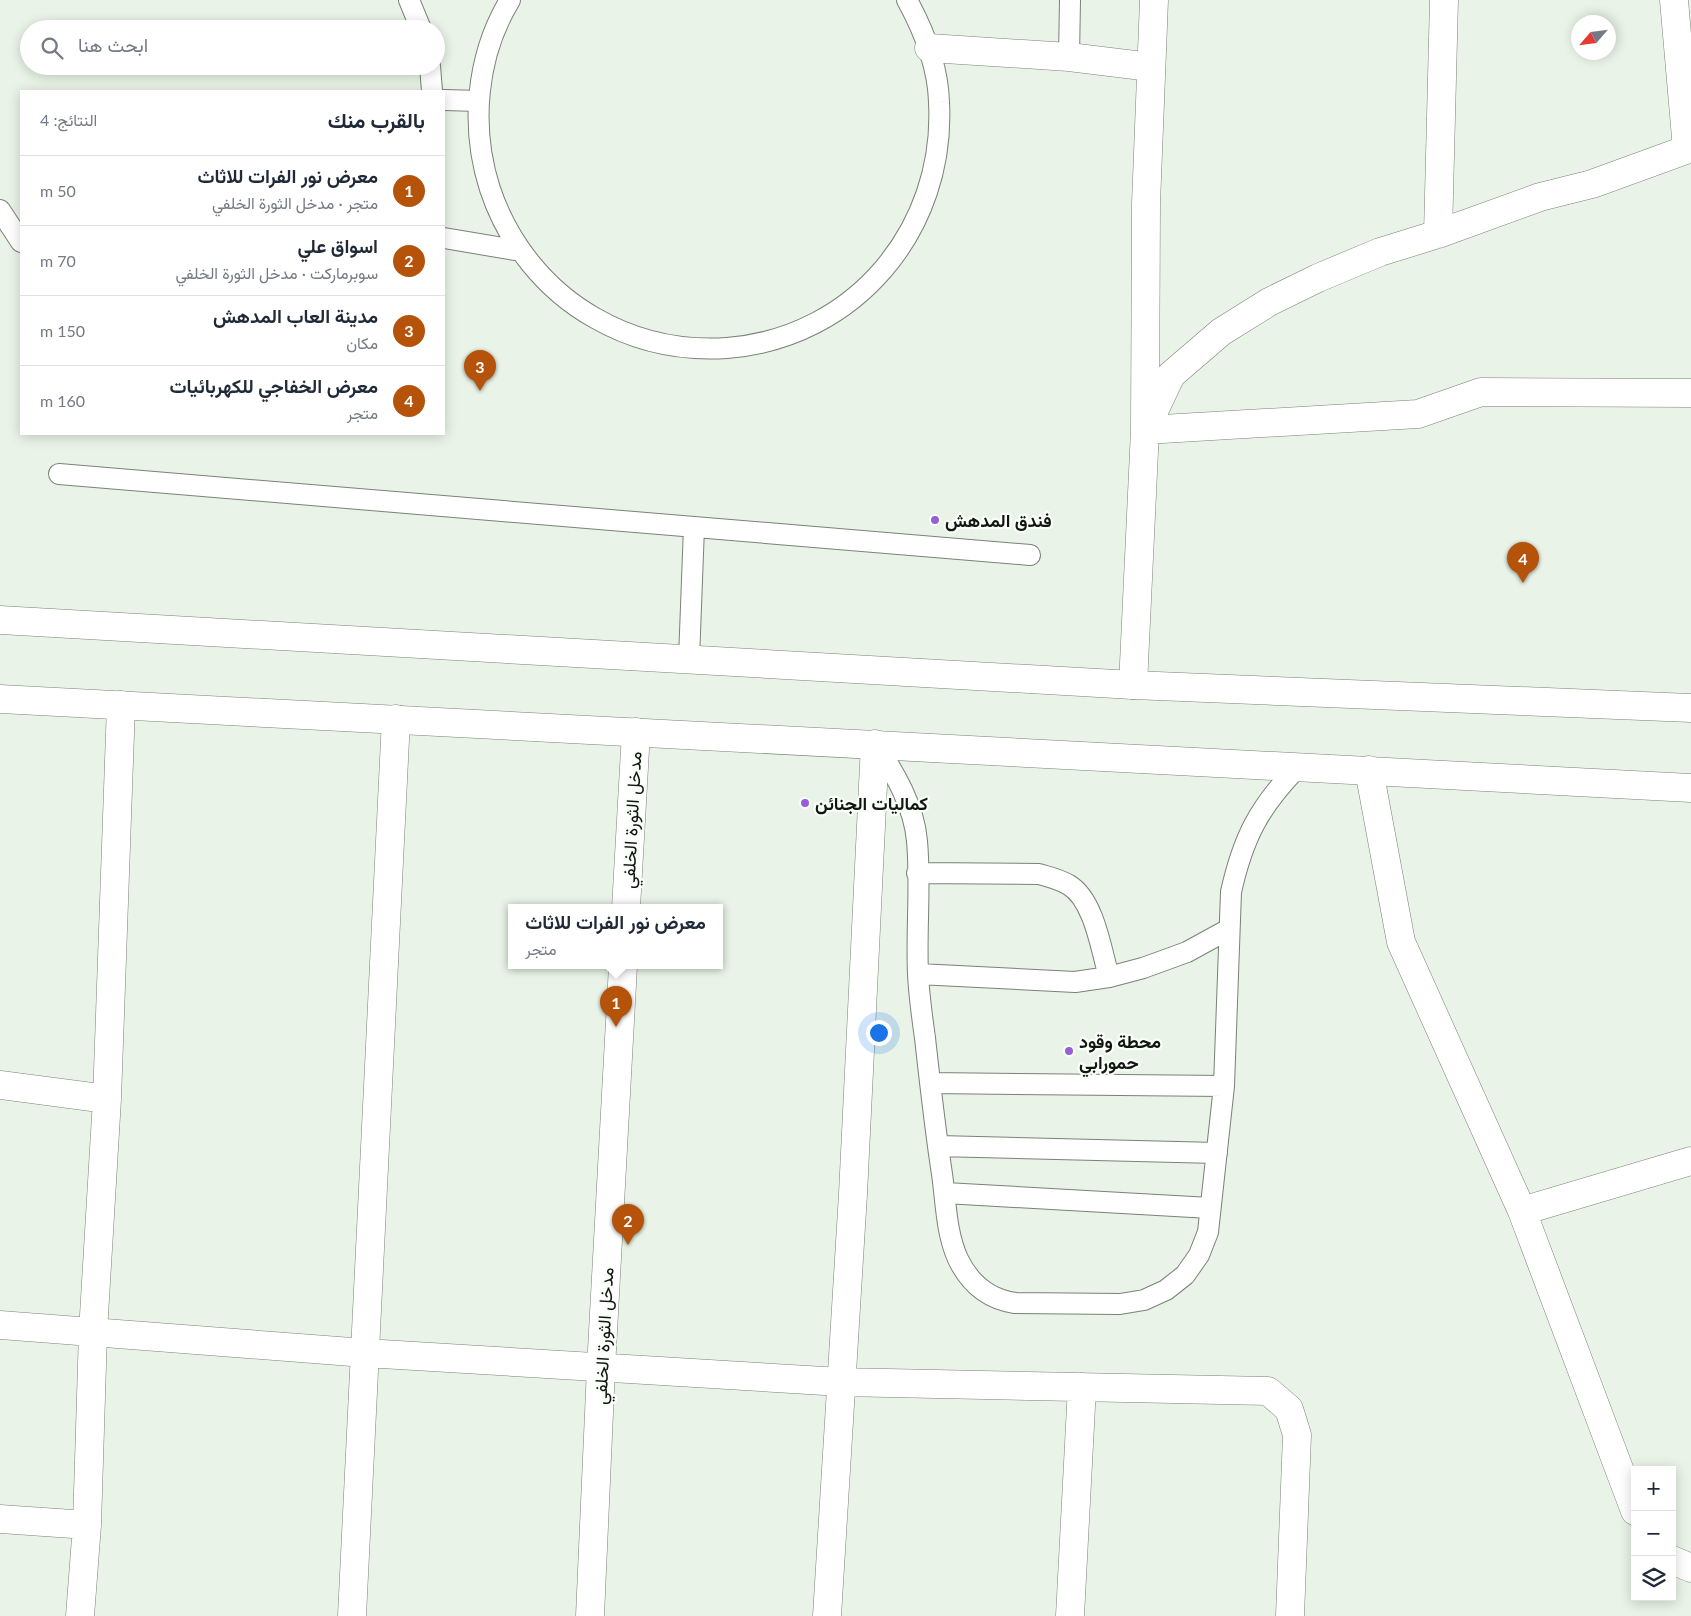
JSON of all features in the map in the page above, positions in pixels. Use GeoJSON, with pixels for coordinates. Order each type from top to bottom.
{"type":"FeatureCollection","features":[{"type":"Feature","properties":{"kind":"main road"},"geometry":{"type":"LineString","coordinates":[[1133,685],[1145,430],[1146,204],[1154,0]]}},
{"type":"Feature","properties":{"kind":"main road"},"geometry":{"type":"LineString","coordinates":[[1438,234],[1444,0]]}},
{"type":"Feature","properties":{"kind":"main road"},"geometry":{"type":"LineString","coordinates":[[1145,430],[1171,375],[1221,332],[1269,302],[1318,278],[1380,252],[1438,234],[1540,197],[1592,184],[1689,148],[1674,0]]}},
{"type":"Feature","properties":{"kind":"main road"},"geometry":{"type":"LineString","coordinates":[[929,48],[1069,57],[1151,67]]}},
{"type":"Feature","properties":{"kind":"main road"},"geometry":{"type":"LineString","coordinates":[[1145,430],[1418,414],[1481,392],[1691,393]]}},
{"type":"Feature","properties":{"kind":"main road"},"geometry":{"type":"LineString","coordinates":[[0,620],[1133,685],[1691,708]]}},
{"type":"Feature","properties":{"kind":"main road"},"geometry":{"type":"LineString","coordinates":[[0,699],[1691,788]]}},
{"type":"Feature","properties":{"kind":"main road"},"geometry":{"type":"LineString","coordinates":[[80,1616],[87,1525],[93,1332],[107,1099],[121,705]]}},
{"type":"Feature","properties":{"kind":"main road"},"geometry":{"type":"LineString","coordinates":[[352,1616],[396,719]]}},
{"type":"Feature","properties":{"kind":"main road","name":"مدخل الثورة الخلفي"},"geometry":{"type":"LineString","coordinates":[[626,904],[636,732]]}},
{"type":"Feature","properties":{"kind":"main road"},"geometry":{"type":"LineString","coordinates":[[828,1616],[853,1194],[876,744]]}},
{"type":"Feature","properties":{"kind":"main road"},"geometry":{"type":"LineString","coordinates":[[1369,770],[1401,942],[1522,1212],[1631,1500]]}},
{"type":"Feature","properties":{"kind":"main road","name":"مدخل الثورة الخلفي"},"geometry":{"type":"LineString","coordinates":[[590,1616],[600,1368],[623,969]]}},
{"type":"Feature","properties":{"kind":"main road"},"geometry":{"type":"LineString","coordinates":[[0,1085],[107,1099]]}},
{"type":"Feature","properties":{"kind":"main road"},"geometry":{"type":"LineString","coordinates":[[1522,1212],[1691,1161]]}},
{"type":"Feature","properties":{"kind":"main road"},"geometry":{"type":"LineString","coordinates":[[0,1325],[365,1353],[841,1382],[1268,1391],[1289,1410],[1297,1435],[1290,1616]]}},
{"type":"Feature","properties":{"kind":"main road"},"geometry":{"type":"LineString","coordinates":[[1070,1616],[1082,1387]]}},
{"type":"Feature","properties":{"kind":"main road"},"geometry":{"type":"LineString","coordinates":[[0,1519],[87,1525]]}},
{"type":"Feature","properties":{"kind":"main road"},"geometry":{"type":"LineString","coordinates":[[1676,1562],[1691,1568]]}},
{"type":"Feature","properties":{"kind":"lane"},"geometry":{"type":"LineString","coordinates":[[410,0],[418,20]]}},
{"type":"Feature","properties":{"kind":"lane"},"geometry":{"type":"LineString","coordinates":[[510,0],[491,42],[483,67],[479,101],[479,136],[484,170],[495,203],[510,234],[530,263],[553,288],[580,310],[610,327],[643,340],[676,347],[711,349],[745,347],[779,339],[811,326],[840,309],[868,287],[891,261],[910,233],[925,202],[935,168],[940,134],[939,100],[934,66],[924,32],[907,0]]}},
{"type":"Feature","properties":{"kind":"lane"},"geometry":{"type":"LineString","coordinates":[[1069,57],[1070,0]]}},
{"type":"Feature","properties":{"kind":"lane"},"geometry":{"type":"LineString","coordinates":[[431,75],[432,90]]}},
{"type":"Feature","properties":{"kind":"lane"},"geometry":{"type":"LineString","coordinates":[[445,100],[479,101]]}},
{"type":"Feature","properties":{"kind":"lane"},"geometry":{"type":"LineString","coordinates":[[0,210],[20,240]]}},
{"type":"Feature","properties":{"kind":"lane"},"geometry":{"type":"LineString","coordinates":[[445,238],[521,250]]}},
{"type":"Feature","properties":{"kind":"lane"},"geometry":{"type":"LineString","coordinates":[[59,474],[1030,556]]}},
{"type":"Feature","properties":{"kind":"lane"},"geometry":{"type":"LineString","coordinates":[[689,659],[694,527]]}},
{"type":"Feature","properties":{"kind":"lane"},"geometry":{"type":"LineString","coordinates":[[876,744],[891,766],[902,789],[911,814],[917,840],[918,974],[946,1213],[952,1240],[958,1259],[968,1276],[982,1290],[998,1300],[1015,1303],[1120,1304],[1144,1300],[1166,1290],[1185,1274],[1199,1255],[1208,1232],[1224,1086],[1229,929],[1237,863],[1247,837],[1260,812],[1278,788],[1297,768]]}},
{"type":"Feature","properties":{"kind":"lane"},"geometry":{"type":"LineString","coordinates":[[918,873],[1039,874],[1055,878],[1070,886],[1082,898],[1090,912],[1109,976]]}},
{"type":"Feature","properties":{"kind":"lane"},"geometry":{"type":"LineString","coordinates":[[918,974],[1075,982],[1143,968],[1187,952],[1229,929]]}},
{"type":"Feature","properties":{"kind":"lane"},"geometry":{"type":"LineString","coordinates":[[930,1083],[1224,1086]]}},
{"type":"Feature","properties":{"kind":"lane"},"geometry":{"type":"LineString","coordinates":[[938,1146],[1217,1153]]}},
{"type":"Feature","properties":{"kind":"lane"},"geometry":{"type":"LineString","coordinates":[[945,1193],[1210,1208]]}},
{"type":"Feature","properties":{"kind":"place","name":"مدينة العاب المدهش"},"geometry":{"type":"Point","coordinates":[480,391]}},
{"type":"Feature","properties":{"kind":"place","name":"فندق المدهش"},"geometry":{"type":"Point","coordinates":[935,520]}},
{"type":"Feature","properties":{"kind":"place","name":"معرض الخفاجي للكهربائيات"},"geometry":{"type":"Point","coordinates":[1523,583]}},
{"type":"Feature","properties":{"kind":"place","name":"كماليات الجنائن"},"geometry":{"type":"Point","coordinates":[805,803]}},
{"type":"Feature","properties":{"kind":"place","name":"معرض نور الفرات للاثاث"},"geometry":{"type":"Point","coordinates":[616,1027]}},
{"type":"Feature","properties":{"kind":"place","name":"محطة وقود حمورابي"},"geometry":{"type":"Point","coordinates":[1069,1051]}},
{"type":"Feature","properties":{"kind":"place","name":"اسواق علي"},"geometry":{"type":"Point","coordinates":[628,1245]}}]}
